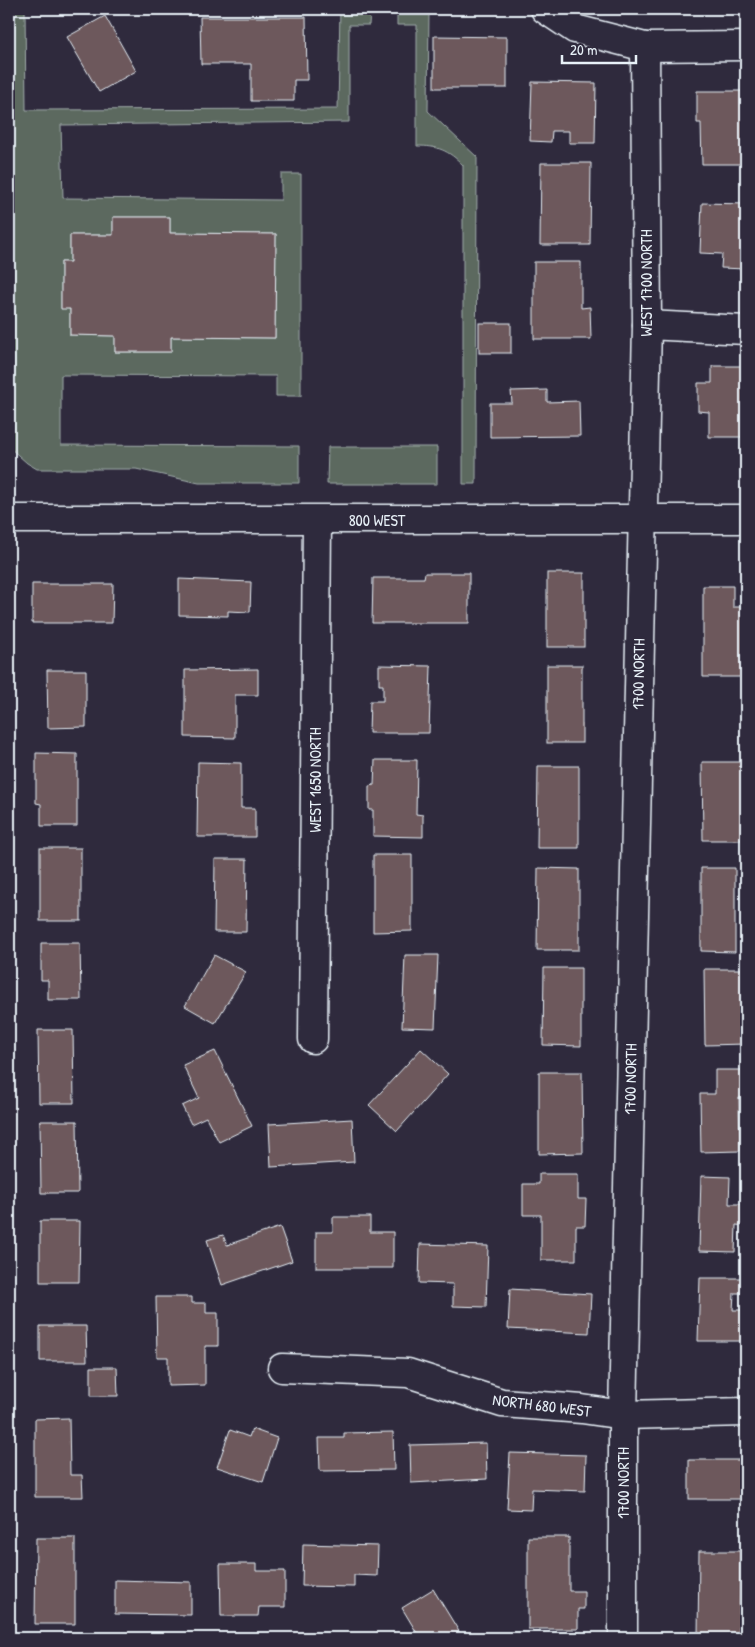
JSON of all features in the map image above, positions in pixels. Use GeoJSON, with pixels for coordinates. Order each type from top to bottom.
{"type":"FeatureCollection","features":[{"type":"Feature","properties":{"kind":"street"},"geometry":{"type":"LineString","coordinates":[[545,9],[575,29],[645,47],[746,46]]}},
{"type":"Feature","properties":{"kind":"street","name":"WEST 1700 NORTH"},"geometry":{"type":"LineString","coordinates":[[641,519],[647,325],[645,47]]}},
{"type":"Feature","properties":{"kind":"street"},"geometry":{"type":"LineString","coordinates":[[647,325],[746,330]]}},
{"type":"Feature","properties":{"kind":"street","name":"800 WEST"},"geometry":{"type":"LineString","coordinates":[[9,519],[746,519]]}},
{"type":"Feature","properties":{"kind":"street","name":"1700 NORTH"},"geometry":{"type":"LineString","coordinates":[[623,1638],[623,1415],[641,519]]}},
{"type":"Feature","properties":{"kind":"street","name":"WEST 1650 NORTH"},"geometry":{"type":"LineString","coordinates":[[313,1039],[316,520]]}},
{"type":"Feature","properties":{"kind":"street","name":"NORTH 680 WEST"},"geometry":{"type":"LineString","coordinates":[[282,1368],[408,1373],[502,1403],[582,1409],[623,1415],[746,1412]]}},
{"type":"Feature","properties":{"kind":"green space"},"geometry":{"type":"Polygon","coordinates":[[[12,9],[25,9],[26,110],[338,109],[340,9],[370,9],[369,25],[349,25],[349,122],[61,125],[63,198],[281,200],[281,174],[301,174],[301,396],[276,396],[276,376],[61,375],[61,445],[299,446],[299,483],[199,483],[136,469],[37,469],[10,448],[12,9]],[[113,217],[113,235],[70,235],[70,262],[61,262],[61,308],[70,309],[70,335],[115,336],[115,352],[171,352],[171,337],[275,338],[276,234],[170,233],[170,217],[113,217]]]}},
{"type":"Feature","properties":{"kind":"green space"},"geometry":{"type":"Polygon","coordinates":[[[397,9],[429,9],[428,111],[477,157],[476,484],[463,484],[463,165],[442,150],[417,146],[417,25],[397,25],[397,9]]]}},
{"type":"Feature","properties":{"kind":"green space"},"geometry":{"type":"Polygon","coordinates":[[[328,447],[437,447],[437,484],[327,484],[328,447]]]}},
{"type":"Feature","properties":{"kind":"building"},"geometry":{"type":"Polygon","coordinates":[[[105,16],[136,71],[99,92],[67,37],[105,16]]]}},
{"type":"Feature","properties":{"kind":"building"},"geometry":{"type":"Polygon","coordinates":[[[200,17],[306,17],[307,80],[294,80],[294,101],[251,101],[251,64],[201,64],[200,17]]]}},
{"type":"Feature","properties":{"kind":"building"},"geometry":{"type":"Polygon","coordinates":[[[434,36],[507,37],[507,88],[434,88],[434,36]]]}},
{"type":"Feature","properties":{"kind":"building"},"geometry":{"type":"Polygon","coordinates":[[[532,82],[596,83],[595,143],[569,143],[569,131],[552,131],[551,142],[530,141],[532,82]]]}},
{"type":"Feature","properties":{"kind":"building"},"geometry":{"type":"Polygon","coordinates":[[[697,91],[746,91],[746,164],[702,164],[701,123],[697,123],[697,91]]]}},
{"type":"Feature","properties":{"kind":"building"},"geometry":{"type":"Polygon","coordinates":[[[541,163],[591,163],[590,245],[540,245],[541,163]]]}},
{"type":"Feature","properties":{"kind":"building"},"geometry":{"type":"Polygon","coordinates":[[[702,203],[746,204],[746,269],[721,268],[722,254],[700,253],[702,203]]]}},
{"type":"Feature","properties":{"kind":"building"},"geometry":{"type":"Polygon","coordinates":[[[113,217],[170,217],[170,233],[276,234],[275,338],[171,337],[171,352],[115,352],[115,336],[70,335],[70,309],[61,309],[61,262],[70,262],[70,235],[113,235],[113,217]]]}},
{"type":"Feature","properties":{"kind":"building"},"geometry":{"type":"Polygon","coordinates":[[[534,262],[581,262],[581,308],[590,307],[591,339],[534,339],[534,262]]]}},
{"type":"Feature","properties":{"kind":"building"},"geometry":{"type":"Polygon","coordinates":[[[479,323],[511,323],[511,353],[479,353],[479,323]]]}},
{"type":"Feature","properties":{"kind":"building"},"geometry":{"type":"Polygon","coordinates":[[[712,366],[746,366],[746,437],[709,437],[709,412],[698,411],[698,383],[712,383],[712,366]]]}},
{"type":"Feature","properties":{"kind":"building"},"geometry":{"type":"Polygon","coordinates":[[[547,390],[547,402],[579,401],[580,436],[490,437],[490,403],[512,403],[511,391],[547,390]]]}},
{"type":"Feature","properties":{"kind":"building"},"geometry":{"type":"Polygon","coordinates":[[[425,573],[469,573],[469,623],[372,623],[373,578],[424,578],[425,573]]]}},
{"type":"Feature","properties":{"kind":"building"},"geometry":{"type":"Polygon","coordinates":[[[547,573],[584,573],[584,647],[547,647],[547,573]]]}},
{"type":"Feature","properties":{"kind":"building"},"geometry":{"type":"Polygon","coordinates":[[[179,579],[251,582],[250,612],[228,611],[228,616],[179,615],[179,579]]]}},
{"type":"Feature","properties":{"kind":"building"},"geometry":{"type":"Polygon","coordinates":[[[32,584],[113,584],[112,623],[32,623],[32,584]]]}},
{"type":"Feature","properties":{"kind":"building"},"geometry":{"type":"Polygon","coordinates":[[[703,586],[733,586],[733,607],[746,607],[744,677],[703,677],[703,586]]]}},
{"type":"Feature","properties":{"kind":"building"},"geometry":{"type":"Polygon","coordinates":[[[379,665],[431,666],[429,733],[369,733],[370,701],[383,701],[383,685],[379,685],[379,665]]]}},
{"type":"Feature","properties":{"kind":"building"},"geometry":{"type":"Polygon","coordinates":[[[547,665],[582,665],[582,743],[547,743],[547,665]]]}},
{"type":"Feature","properties":{"kind":"building"},"geometry":{"type":"Polygon","coordinates":[[[258,669],[258,695],[235,695],[235,738],[185,737],[185,670],[258,669]]]}},
{"type":"Feature","properties":{"kind":"building"},"geometry":{"type":"Polygon","coordinates":[[[47,670],[86,670],[86,727],[48,728],[47,670]]]}},
{"type":"Feature","properties":{"kind":"building"},"geometry":{"type":"Polygon","coordinates":[[[36,753],[77,754],[77,826],[41,826],[41,804],[36,803],[36,753]]]}},
{"type":"Feature","properties":{"kind":"building"},"geometry":{"type":"Polygon","coordinates":[[[375,760],[417,760],[416,814],[423,815],[423,837],[373,836],[373,810],[369,810],[369,786],[374,785],[375,760]]]}},
{"type":"Feature","properties":{"kind":"building"},"geometry":{"type":"Polygon","coordinates":[[[198,762],[241,763],[241,808],[255,808],[255,837],[197,837],[198,762]]]}},
{"type":"Feature","properties":{"kind":"building"},"geometry":{"type":"Polygon","coordinates":[[[702,762],[744,762],[746,840],[703,840],[702,762]]]}},
{"type":"Feature","properties":{"kind":"building"},"geometry":{"type":"Polygon","coordinates":[[[538,766],[579,766],[579,848],[537,848],[538,766]]]}},
{"type":"Feature","properties":{"kind":"building"},"geometry":{"type":"Polygon","coordinates":[[[40,848],[81,848],[81,921],[40,921],[40,848]]]}},
{"type":"Feature","properties":{"kind":"building"},"geometry":{"type":"Polygon","coordinates":[[[373,855],[412,855],[412,931],[373,932],[373,855]]]}},
{"type":"Feature","properties":{"kind":"building"},"geometry":{"type":"Polygon","coordinates":[[[215,859],[247,859],[246,932],[214,932],[215,859]]]}},
{"type":"Feature","properties":{"kind":"building"},"geometry":{"type":"Polygon","coordinates":[[[538,868],[579,869],[579,950],[537,950],[538,868]]]}},
{"type":"Feature","properties":{"kind":"building"},"geometry":{"type":"Polygon","coordinates":[[[701,868],[735,868],[735,952],[701,951],[701,868]]]}},
{"type":"Feature","properties":{"kind":"building"},"geometry":{"type":"Polygon","coordinates":[[[41,943],[80,943],[81,1000],[48,1000],[48,980],[41,980],[41,943]]]}},
{"type":"Feature","properties":{"kind":"building"},"geometry":{"type":"Polygon","coordinates":[[[214,955],[246,972],[215,1023],[185,1006],[214,955]]]}},
{"type":"Feature","properties":{"kind":"building"},"geometry":{"type":"Polygon","coordinates":[[[405,955],[438,955],[435,1028],[402,1027],[405,955]]]}},
{"type":"Feature","properties":{"kind":"building"},"geometry":{"type":"Polygon","coordinates":[[[544,968],[581,968],[581,1046],[543,1045],[544,968]]]}},
{"type":"Feature","properties":{"kind":"building"},"geometry":{"type":"Polygon","coordinates":[[[704,969],[746,969],[746,1044],[705,1045],[704,969]]]}},
{"type":"Feature","properties":{"kind":"building"},"geometry":{"type":"Polygon","coordinates":[[[38,1030],[73,1030],[74,1103],[39,1103],[38,1030]]]}},
{"type":"Feature","properties":{"kind":"building"},"geometry":{"type":"Polygon","coordinates":[[[421,1049],[448,1074],[397,1131],[369,1105],[421,1049]]]}},
{"type":"Feature","properties":{"kind":"building"},"geometry":{"type":"Polygon","coordinates":[[[215,1051],[252,1126],[219,1142],[206,1117],[191,1124],[182,1106],[199,1098],[183,1065],[215,1051]]]}},
{"type":"Feature","properties":{"kind":"building"},"geometry":{"type":"Polygon","coordinates":[[[715,1070],[746,1070],[746,1098],[739,1098],[740,1151],[701,1152],[700,1094],[715,1094],[715,1070]]]}},
{"type":"Feature","properties":{"kind":"building"},"geometry":{"type":"Polygon","coordinates":[[[539,1072],[582,1072],[583,1153],[539,1154],[539,1072]]]}},
{"type":"Feature","properties":{"kind":"building"},"geometry":{"type":"Polygon","coordinates":[[[352,1119],[354,1162],[271,1167],[269,1124],[352,1119]]]}},
{"type":"Feature","properties":{"kind":"building"},"geometry":{"type":"Polygon","coordinates":[[[40,1121],[77,1121],[78,1193],[41,1193],[40,1121]]]}},
{"type":"Feature","properties":{"kind":"building"},"geometry":{"type":"Polygon","coordinates":[[[539,1174],[578,1174],[578,1199],[586,1199],[585,1226],[576,1226],[576,1260],[541,1260],[541,1215],[523,1215],[523,1184],[539,1184],[539,1174]]]}},
{"type":"Feature","properties":{"kind":"building"},"geometry":{"type":"Polygon","coordinates":[[[701,1176],[730,1177],[729,1204],[746,1204],[746,1226],[736,1225],[735,1252],[699,1251],[701,1176]]]}},
{"type":"Feature","properties":{"kind":"building"},"geometry":{"type":"Polygon","coordinates":[[[333,1217],[370,1217],[370,1232],[393,1232],[393,1268],[316,1268],[316,1232],[333,1232],[333,1217]]]}},
{"type":"Feature","properties":{"kind":"building"},"geometry":{"type":"Polygon","coordinates":[[[40,1221],[80,1221],[79,1282],[40,1282],[40,1221]]]}},
{"type":"Feature","properties":{"kind":"building"},"geometry":{"type":"Polygon","coordinates":[[[280,1227],[292,1261],[222,1285],[207,1240],[223,1235],[227,1245],[280,1227]]]}},
{"type":"Feature","properties":{"kind":"building"},"geometry":{"type":"Polygon","coordinates":[[[420,1244],[488,1246],[486,1307],[453,1306],[453,1284],[419,1283],[420,1244]]]}},
{"type":"Feature","properties":{"kind":"building"},"geometry":{"type":"Polygon","coordinates":[[[700,1278],[746,1278],[746,1293],[734,1293],[733,1310],[746,1310],[746,1341],[698,1341],[700,1278]]]}},
{"type":"Feature","properties":{"kind":"building"},"geometry":{"type":"Polygon","coordinates":[[[510,1289],[591,1294],[589,1333],[508,1329],[510,1289]]]}},
{"type":"Feature","properties":{"kind":"building"},"geometry":{"type":"Polygon","coordinates":[[[156,1297],[192,1297],[192,1303],[206,1303],[206,1313],[218,1313],[218,1346],[205,1346],[205,1385],[168,1386],[168,1357],[157,1357],[156,1297]]]}},
{"type":"Feature","properties":{"kind":"building"},"geometry":{"type":"Polygon","coordinates":[[[40,1326],[86,1326],[87,1361],[40,1361],[40,1326]]]}},
{"type":"Feature","properties":{"kind":"building"},"geometry":{"type":"Polygon","coordinates":[[[91,1367],[117,1367],[118,1396],[91,1396],[91,1367]]]}},
{"type":"Feature","properties":{"kind":"building"},"geometry":{"type":"Polygon","coordinates":[[[69,1418],[70,1475],[82,1475],[83,1497],[35,1497],[35,1419],[69,1418]]]}},
{"type":"Feature","properties":{"kind":"building"},"geometry":{"type":"Polygon","coordinates":[[[252,1429],[277,1438],[263,1482],[217,1467],[230,1430],[249,1437],[252,1429]]]}},
{"type":"Feature","properties":{"kind":"building"},"geometry":{"type":"Polygon","coordinates":[[[393,1432],[394,1470],[320,1471],[319,1438],[344,1438],[344,1433],[393,1432]]]}},
{"type":"Feature","properties":{"kind":"building"},"geometry":{"type":"Polygon","coordinates":[[[486,1443],[487,1479],[411,1483],[410,1445],[486,1443]]]}},
{"type":"Feature","properties":{"kind":"building"},"geometry":{"type":"Polygon","coordinates":[[[510,1453],[586,1455],[585,1491],[532,1489],[531,1510],[507,1509],[510,1453]]]}},
{"type":"Feature","properties":{"kind":"building"},"geometry":{"type":"Polygon","coordinates":[[[689,1460],[746,1460],[746,1499],[689,1499],[689,1460]]]}},
{"type":"Feature","properties":{"kind":"building"},"geometry":{"type":"Polygon","coordinates":[[[528,1537],[569,1537],[569,1591],[584,1591],[584,1609],[578,1609],[578,1629],[528,1629],[528,1537]]]}},
{"type":"Feature","properties":{"kind":"building"},"geometry":{"type":"Polygon","coordinates":[[[36,1538],[75,1538],[75,1624],[35,1624],[36,1538]]]}},
{"type":"Feature","properties":{"kind":"building"},"geometry":{"type":"Polygon","coordinates":[[[303,1544],[378,1546],[377,1576],[354,1575],[354,1587],[302,1586],[303,1544]]]}},
{"type":"Feature","properties":{"kind":"building"},"geometry":{"type":"Polygon","coordinates":[[[699,1551],[740,1551],[739,1638],[698,1638],[699,1551]]]}},
{"type":"Feature","properties":{"kind":"building"},"geometry":{"type":"Polygon","coordinates":[[[220,1564],[256,1564],[256,1571],[285,1571],[285,1607],[259,1607],[258,1616],[221,1616],[220,1564]]]}},
{"type":"Feature","properties":{"kind":"building"},"geometry":{"type":"Polygon","coordinates":[[[115,1580],[191,1582],[191,1615],[115,1614],[115,1580]]]}},
{"type":"Feature","properties":{"kind":"building"},"geometry":{"type":"Polygon","coordinates":[[[433,1589],[463,1638],[420,1638],[402,1608],[433,1589]]]}}]}
